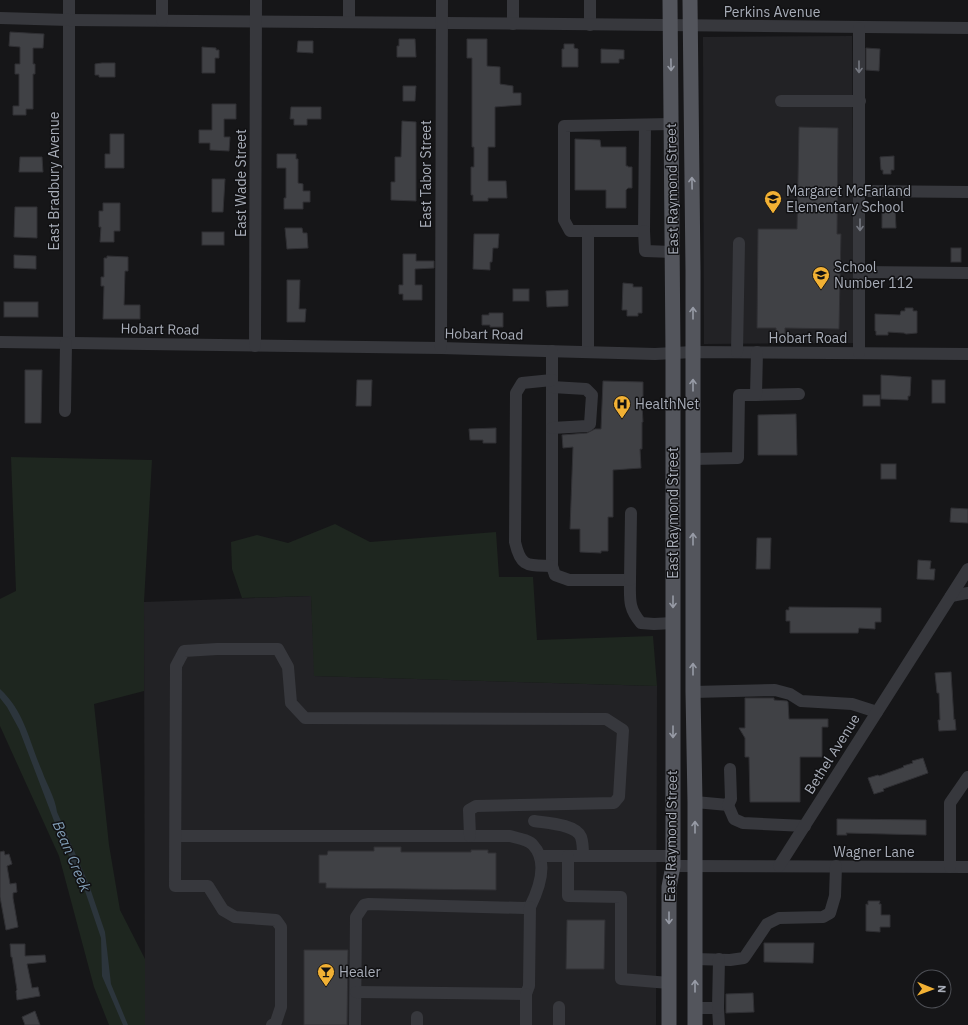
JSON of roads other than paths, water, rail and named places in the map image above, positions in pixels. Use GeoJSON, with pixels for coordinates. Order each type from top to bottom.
{"type":"FeatureCollection","features":[{"type":"Feature","properties":{"kind":"main road","name":"East Raymond Street"},"geometry":{"type":"LineString","coordinates":[[669,1025],[669,886],[673,861],[673,252],[670,0]]}},
{"type":"Feature","properties":{"kind":"main road","name":"East Raymond Street"},"geometry":{"type":"LineString","coordinates":[[690,0],[693,352],[695,1025]]}},
{"type":"Feature","properties":{"kind":"street","name":"East Bradbury Avenue"},"geometry":{"type":"LineString","coordinates":[[65,411],[68,343],[69,0]]}},
{"type":"Feature","properties":{"kind":"street"},"geometry":{"type":"LineString","coordinates":[[162,0],[162,20]]}},
{"type":"Feature","properties":{"kind":"street","name":"East Wade Street"},"geometry":{"type":"LineString","coordinates":[[256,0],[256,346]]}},
{"type":"Feature","properties":{"kind":"street"},"geometry":{"type":"LineString","coordinates":[[349,0],[349,22]]}},
{"type":"Feature","properties":{"kind":"street","name":"East Tabor Street"},"geometry":{"type":"LineString","coordinates":[[441,348],[442,0]]}},
{"type":"Feature","properties":{"kind":"street"},"geometry":{"type":"LineString","coordinates":[[513,0],[513,24]]}},
{"type":"Feature","properties":{"kind":"street"},"geometry":{"type":"LineString","coordinates":[[590,0],[590,25]]}},
{"type":"Feature","properties":{"kind":"street","name":"Perkins Avenue"},"geometry":{"type":"LineString","coordinates":[[0,18],[442,24],[968,28]]}},
{"type":"Feature","properties":{"kind":"street"},"geometry":{"type":"LineString","coordinates":[[859,28],[859,353]]}},
{"type":"Feature","properties":{"kind":"street"},"geometry":{"type":"LineString","coordinates":[[781,101],[860,101]]}},
{"type":"Feature","properties":{"kind":"street"},"geometry":{"type":"LineString","coordinates":[[644,231],[570,231],[564,220],[564,126],[671,124]]}},
{"type":"Feature","properties":{"kind":"street"},"geometry":{"type":"LineString","coordinates":[[645,125],[645,251],[673,252]]}},
{"type":"Feature","properties":{"kind":"street"},"geometry":{"type":"LineString","coordinates":[[860,192],[968,192]]}},
{"type":"Feature","properties":{"kind":"street"},"geometry":{"type":"LineString","coordinates":[[588,231],[588,352]]}},
{"type":"Feature","properties":{"kind":"street"},"geometry":{"type":"LineString","coordinates":[[737,352],[739,243]]}},
{"type":"Feature","properties":{"kind":"street"},"geometry":{"type":"LineString","coordinates":[[860,272],[968,273]]}},
{"type":"Feature","properties":{"kind":"street","name":"Hobart Road"},"geometry":{"type":"LineString","coordinates":[[0,342],[441,348],[656,354],[693,352],[968,354]]}},
{"type":"Feature","properties":{"kind":"street"},"geometry":{"type":"LineString","coordinates":[[552,351],[552,566],[555,575],[569,580],[630,580]]}},
{"type":"Feature","properties":{"kind":"street"},"geometry":{"type":"LineString","coordinates":[[756,395],[757,352]]}},
{"type":"Feature","properties":{"kind":"street"},"geometry":{"type":"LineString","coordinates":[[552,428],[587,426],[590,424],[592,395],[586,389],[552,384],[522,383],[516,393],[515,542],[518,557],[528,565],[552,566]]}},
{"type":"Feature","properties":{"kind":"street"},"geometry":{"type":"LineString","coordinates":[[693,459],[738,458],[739,395],[799,394]]}},
{"type":"Feature","properties":{"kind":"street"},"geometry":{"type":"LineString","coordinates":[[631,513],[630,605],[634,615],[641,623],[673,623]]}},
{"type":"Feature","properties":{"kind":"street","name":"Bethel Avenue"},"geometry":{"type":"LineString","coordinates":[[779,866],[968,569]]}},
{"type":"Feature","properties":{"kind":"street"},"geometry":{"type":"LineString","coordinates":[[951,596],[968,593]]}},
{"type":"Feature","properties":{"kind":"street"},"geometry":{"type":"LineString","coordinates":[[272,1025],[276,1022],[280,1007],[281,927],[276,920],[235,917],[223,910],[208,886],[175,886],[176,666],[184,651],[217,649],[278,649],[288,666],[291,703],[305,718],[606,719],[623,730],[619,797],[614,803],[476,806],[469,810],[470,836]]}},
{"type":"Feature","properties":{"kind":"street"},"geometry":{"type":"LineString","coordinates":[[693,692],[775,690],[790,694],[801,701],[852,704],[877,712]]}},
{"type":"Feature","properties":{"kind":"street"},"geometry":{"type":"LineString","coordinates":[[728,805],[731,800],[730,769]]}},
{"type":"Feature","properties":{"kind":"street"},"geometry":{"type":"LineString","coordinates":[[950,867],[950,803],[968,777]]}},
{"type":"Feature","properties":{"kind":"street"},"geometry":{"type":"LineString","coordinates":[[695,802],[728,805]]}},
{"type":"Feature","properties":{"kind":"street"},"geometry":{"type":"LineString","coordinates":[[529,842],[534,821],[532,805]]}},
{"type":"Feature","properties":{"kind":"street"},"geometry":{"type":"LineString","coordinates":[[728,805],[734,819],[743,823],[805,826]]}},
{"type":"Feature","properties":{"kind":"street"},"geometry":{"type":"LineString","coordinates":[[534,821],[563,825],[573,829],[580,836],[583,856]]}},
{"type":"Feature","properties":{"kind":"street"},"geometry":{"type":"LineString","coordinates":[[176,836],[510,836],[533,844],[541,856],[540,879],[530,907],[529,986],[526,994],[526,1025]]}},
{"type":"Feature","properties":{"kind":"street"},"geometry":{"type":"LineString","coordinates":[[541,856],[583,856],[673,861],[695,866],[779,866]]}},
{"type":"Feature","properties":{"kind":"street"},"geometry":{"type":"LineString","coordinates":[[568,856],[568,896],[621,897],[621,980],[669,984]]}},
{"type":"Feature","properties":{"kind":"street","name":"Wagner Lane"},"geometry":{"type":"LineString","coordinates":[[779,866],[968,867]]}},
{"type":"Feature","properties":{"kind":"street"},"geometry":{"type":"LineString","coordinates":[[695,958],[719,960],[744,958],[766,924],[780,918],[823,917],[830,914],[835,896],[836,866]]}},
{"type":"Feature","properties":{"kind":"street"},"geometry":{"type":"LineString","coordinates":[[355,1025],[356,917],[364,905],[530,907]]}},
{"type":"Feature","properties":{"kind":"street"},"geometry":{"type":"LineString","coordinates":[[719,960],[719,1025]]}},
{"type":"Feature","properties":{"kind":"street"},"geometry":{"type":"LineString","coordinates":[[356,992],[526,994]]}},
{"type":"Feature","properties":{"kind":"street"},"geometry":{"type":"LineString","coordinates":[[559,1007],[559,1025]]}},
{"type":"Feature","properties":{"kind":"street"},"geometry":{"type":"LineString","coordinates":[[695,1008],[718,1008]]}},
{"type":"Feature","properties":{"kind":"water","name":"Bean Creek"},"geometry":{"type":"Polygon","coordinates":[[[0,689],[15,707],[26,727],[37,760],[53,796],[57,812],[89,885],[105,932],[111,984],[128,1025],[123,1025],[102,976],[101,938],[85,891],[59,834],[19,729],[7,707],[0,698],[0,689]]]}},
{"type":"Feature","properties":{"kind":"place","name":"Margaret McFarland Elementary School"},"geometry":{"type":"Point","coordinates":[773,214]}},
{"type":"Feature","properties":{"kind":"place","name":"School Number 112"},"geometry":{"type":"Point","coordinates":[821,290]}},
{"type":"Feature","properties":{"kind":"place","name":"HealthNet"},"geometry":{"type":"Point","coordinates":[622,419]}},
{"type":"Feature","properties":{"kind":"place","name":"Healer"},"geometry":{"type":"Point","coordinates":[326,987]}}]}
